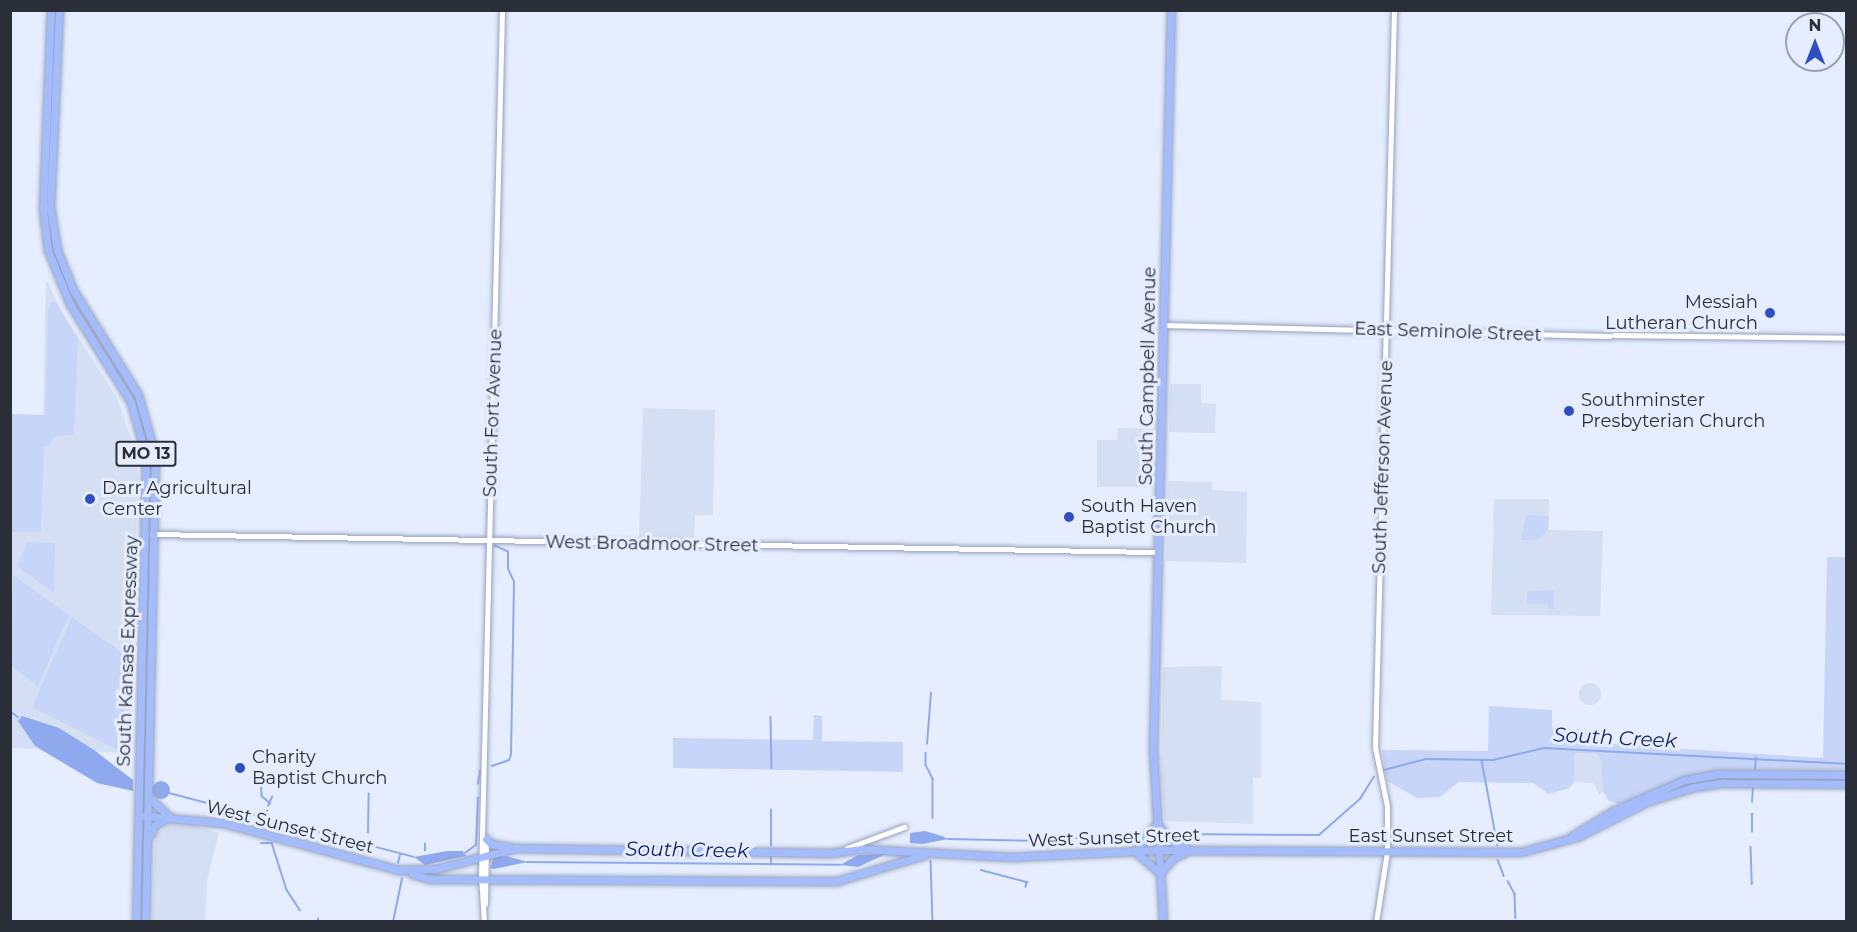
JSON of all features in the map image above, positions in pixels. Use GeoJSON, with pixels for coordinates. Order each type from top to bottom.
{"type":"FeatureCollection","features":[{"type":"Feature","properties":{"kind":"main road","name":"South Kansas Expressway"},"geometry":{"type":"LineString","coordinates":[[51,10],[44,231],[52,266],[70,304],[125,390],[138,417],[146,456],[150,534],[145,921]]}},
{"type":"Feature","properties":{"kind":"main road","name":"South Kansas Expressway"},"geometry":{"type":"LineString","coordinates":[[58,10],[52,230],[68,281],[144,411],[155,455],[138,816],[136,921]]}},
{"type":"Feature","properties":{"kind":"main road","name":"South Campbell Avenue"},"geometry":{"type":"LineString","coordinates":[[1163,921],[1153,751],[1171,10]]}},
{"type":"Feature","properties":{"kind":"main road","name":"East Sunset Street"},"geometry":{"type":"LineString","coordinates":[[1570,837],[1613,811],[1685,780],[1720,774],[1846,775]]}},
{"type":"Feature","properties":{"kind":"main road","name":"East Sunset Street"},"geometry":{"type":"LineString","coordinates":[[1290,850],[1521,852],[1570,837],[1646,802],[1694,787],[1724,783],[1846,783]]}},
{"type":"Feature","properties":{"kind":"main road"},"geometry":{"type":"LineString","coordinates":[[146,842],[155,825],[169,817],[151,804],[147,795]]}},
{"type":"Feature","properties":{"kind":"main road","name":"West Sunset Street"},"geometry":{"type":"LineString","coordinates":[[138,816],[224,823],[430,879],[483,876],[837,880],[905,858],[939,853]]}},
{"type":"Feature","properties":{"kind":"main road"},"geometry":{"type":"LineString","coordinates":[[1157,824],[1170,841],[1189,850],[1169,861],[1160,873],[1135,851],[1157,824]]}},
{"type":"Feature","properties":{"kind":"main road"},"geometry":{"type":"LineString","coordinates":[[486,839],[494,845],[516,848]]}},
{"type":"Feature","properties":{"kind":"main road","name":"West Sunset Street"},"geometry":{"type":"LineString","coordinates":[[398,870],[419,871],[516,848],[830,853],[861,849],[1012,856],[1159,850],[1290,850]]}},
{"type":"Feature","properties":{"kind":"street","name":"South Fort Avenue"},"geometry":{"type":"LineString","coordinates":[[483,876],[484,921],[489,540],[502,10]]}},
{"type":"Feature","properties":{"kind":"street","name":"South Jefferson Avenue"},"geometry":{"type":"LineString","coordinates":[[1376,921],[1387,852],[1387,806],[1375,747],[1394,10]]}},
{"type":"Feature","properties":{"kind":"street","name":"East Seminole Street"},"geometry":{"type":"LineString","coordinates":[[1164,325],[1612,336],[1846,338]]}},
{"type":"Feature","properties":{"kind":"street","name":"West Broadmoor Street"},"geometry":{"type":"LineString","coordinates":[[150,534],[1158,552]]}},
{"type":"Feature","properties":{"kind":"street","name":"South Fort Avenue"},"geometry":{"type":"LineString","coordinates":[[484,855],[485,816]]}},
{"type":"Feature","properties":{"kind":"street"},"geometry":{"type":"LineString","coordinates":[[830,853],[904,827]]}},
{"type":"Feature","properties":{"kind":"shaded area","name":"Darr Agricultural Center"},"geometry":{"type":"Polygon","coordinates":[[[46,279],[62,312],[117,398],[135,449],[138,477],[129,753],[11,748],[11,532],[41,532],[46,279]]]}},
{"type":"Feature","properties":{"kind":"shaded area"},"geometry":{"type":"Polygon","coordinates":[[[55,301],[78,339],[74,435],[56,436],[49,446],[44,446],[41,532],[11,532],[11,414],[45,415],[48,312],[50,302],[55,301]]]}},
{"type":"Feature","properties":{"kind":"shaded area"},"geometry":{"type":"Polygon","coordinates":[[[1170,384],[1201,384],[1201,403],[1216,404],[1215,433],[1169,432],[1170,384]]]}},
{"type":"Feature","properties":{"kind":"shaded area"},"geometry":{"type":"Polygon","coordinates":[[[643,408],[715,410],[713,515],[695,515],[694,542],[642,541],[639,538],[643,408]]]}},
{"type":"Feature","properties":{"kind":"shaded area"},"geometry":{"type":"Polygon","coordinates":[[[1118,428],[1153,429],[1151,487],[1097,487],[1097,440],[1117,440],[1118,428]]]}},
{"type":"Feature","properties":{"kind":"shaded area"},"geometry":{"type":"Polygon","coordinates":[[[1168,481],[1212,482],[1212,490],[1247,492],[1246,563],[1166,561],[1168,481]]]}},
{"type":"Feature","properties":{"kind":"shaded area"},"geometry":{"type":"Polygon","coordinates":[[[1494,499],[1549,499],[1549,530],[1603,531],[1600,616],[1491,615],[1494,499]]]}},
{"type":"Feature","properties":{"kind":"shaded area"},"geometry":{"type":"Polygon","coordinates":[[[1526,515],[1549,516],[1548,530],[1538,540],[1521,540],[1526,515]]]}},
{"type":"Feature","properties":{"kind":"shaded area"},"geometry":{"type":"Polygon","coordinates":[[[27,542],[55,543],[54,593],[17,566],[27,542]]]}},
{"type":"Feature","properties":{"kind":"shaded area"},"geometry":{"type":"Polygon","coordinates":[[[1827,557],[1846,557],[1846,772],[1748,771],[1690,776],[1619,804],[1609,801],[1603,792],[1601,760],[1597,754],[1574,753],[1574,782],[1569,788],[1549,794],[1533,783],[1459,782],[1440,797],[1417,798],[1387,781],[1382,750],[1488,751],[1489,706],[1552,710],[1552,728],[1598,730],[1597,743],[1823,758],[1827,557]]]}},
{"type":"Feature","properties":{"kind":"shaded area"},"geometry":{"type":"Polygon","coordinates":[[[13,575],[69,615],[38,686],[11,666],[13,575]]]}},
{"type":"Feature","properties":{"kind":"shaded area"},"geometry":{"type":"Polygon","coordinates":[[[1554,590],[1554,609],[1549,609],[1548,604],[1527,604],[1527,591],[1554,590]]]}},
{"type":"Feature","properties":{"kind":"shaded area"},"geometry":{"type":"Polygon","coordinates":[[[72,617],[127,656],[124,753],[32,707],[72,617]]]}},
{"type":"Feature","properties":{"kind":"shaded area"},"geometry":{"type":"Polygon","coordinates":[[[1222,666],[1221,700],[1261,702],[1261,778],[1253,778],[1253,824],[1165,821],[1161,776],[1163,667],[1222,666]]]}},
{"type":"Feature","properties":{"kind":"shaded area"},"geometry":{"type":"Polygon","coordinates":[[[1590,683],[1598,686],[1601,694],[1598,702],[1590,705],[1582,702],[1579,694],[1582,686],[1590,683]]]}},
{"type":"Feature","properties":{"kind":"shaded area"},"geometry":{"type":"Polygon","coordinates":[[[814,715],[822,716],[822,741],[903,742],[903,772],[673,768],[673,738],[813,740],[814,715]]]}},
{"type":"Feature","properties":{"kind":"shaded area"},"geometry":{"type":"Polygon","coordinates":[[[1574,753],[1597,754],[1601,760],[1603,792],[1599,795],[1593,783],[1574,782],[1574,753]]]}},
{"type":"Feature","properties":{"kind":"shaded area"},"geometry":{"type":"Polygon","coordinates":[[[167,825],[196,826],[219,833],[207,881],[205,921],[152,922],[155,836],[167,825]]]}},
{"type":"Feature","properties":{"kind":"water"},"geometry":{"type":"Polygon","coordinates":[[[22,716],[59,728],[94,750],[133,780],[133,791],[97,783],[35,746],[18,721],[22,716]]]}},
{"type":"Feature","properties":{"kind":"water"},"geometry":{"type":"Polygon","coordinates":[[[161,781],[167,784],[170,790],[167,796],[161,799],[155,796],[152,790],[155,784],[161,781]]]}},
{"type":"Feature","properties":{"kind":"water"},"geometry":{"type":"Polygon","coordinates":[[[925,831],[948,839],[923,844],[910,843],[910,833],[925,831]]]}},
{"type":"Feature","properties":{"kind":"water"},"geometry":{"type":"Polygon","coordinates":[[[447,851],[463,851],[466,856],[425,865],[414,857],[447,851]]]}},
{"type":"Feature","properties":{"kind":"water"},"geometry":{"type":"Polygon","coordinates":[[[886,854],[858,867],[840,865],[858,855],[886,854]]]}},
{"type":"Feature","properties":{"kind":"water"},"geometry":{"type":"Polygon","coordinates":[[[494,856],[506,856],[528,862],[494,869],[490,868],[494,856]]]}},
{"type":"Feature","properties":{"kind":"waterway"},"geometry":{"type":"LineString","coordinates":[[492,766],[509,760],[511,755],[514,582],[508,569],[508,552],[495,546]]}},
{"type":"Feature","properties":{"kind":"waterway"},"geometry":{"type":"LineString","coordinates":[[927,744],[931,693]]}},
{"type":"Feature","properties":{"kind":"waterway","name":"South Creek"},"geometry":{"type":"LineString","coordinates":[[10,711],[18,717]]}},
{"type":"Feature","properties":{"kind":"waterway"},"geometry":{"type":"LineString","coordinates":[[771,717],[772,768]]}},
{"type":"Feature","properties":{"kind":"waterway","name":"South Creek"},"geometry":{"type":"LineString","coordinates":[[1384,770],[1426,759],[1493,760],[1544,748],[1846,764]]}},
{"type":"Feature","properties":{"kind":"waterway"},"geometry":{"type":"LineString","coordinates":[[926,753],[926,765],[933,779],[933,818]]}},
{"type":"Feature","properties":{"kind":"waterway"},"geometry":{"type":"LineString","coordinates":[[1755,769],[1756,758]]}},
{"type":"Feature","properties":{"kind":"waterway"},"geometry":{"type":"LineString","coordinates":[[1482,760],[1498,846]]}},
{"type":"Feature","properties":{"kind":"waterway"},"geometry":{"type":"LineString","coordinates":[[478,784],[480,771]]}},
{"type":"Feature","properties":{"kind":"waterway"},"geometry":{"type":"LineString","coordinates":[[261,776],[262,796],[270,803]]}},
{"type":"Feature","properties":{"kind":"waterway","name":"South Creek"},"geometry":{"type":"LineString","coordinates":[[1172,834],[1319,835],[1360,799],[1374,777]]}},
{"type":"Feature","properties":{"kind":"waterway"},"geometry":{"type":"LineString","coordinates":[[1752,802],[1753,787]]}},
{"type":"Feature","properties":{"kind":"waterway","name":"South Creek"},"geometry":{"type":"LineString","coordinates":[[169,793],[414,857]]}},
{"type":"Feature","properties":{"kind":"waterway"},"geometry":{"type":"LineString","coordinates":[[368,833],[369,794]]}},
{"type":"Feature","properties":{"kind":"waterway"},"geometry":{"type":"LineString","coordinates":[[268,806],[272,797]]}},
{"type":"Feature","properties":{"kind":"waterway"},"geometry":{"type":"LineString","coordinates":[[465,853],[476,845],[478,798]]}},
{"type":"Feature","properties":{"kind":"waterway"},"geometry":{"type":"LineString","coordinates":[[771,810],[771,846]]}},
{"type":"Feature","properties":{"kind":"waterway"},"geometry":{"type":"LineString","coordinates":[[262,817],[267,811]]}},
{"type":"Feature","properties":{"kind":"waterway"},"geometry":{"type":"LineString","coordinates":[[1752,814],[1752,832]]}},
{"type":"Feature","properties":{"kind":"waterway","name":"South Creek"},"geometry":{"type":"LineString","coordinates":[[276,829],[279,821]]}},
{"type":"Feature","properties":{"kind":"waterway","name":"South Creek"},"geometry":{"type":"LineString","coordinates":[[1052,840],[1130,834]]}},
{"type":"Feature","properties":{"kind":"waterway","name":"South Creek"},"geometry":{"type":"LineString","coordinates":[[948,839],[1040,841]]}},
{"type":"Feature","properties":{"kind":"waterway"},"geometry":{"type":"LineString","coordinates":[[261,843],[272,843],[287,890],[300,910]]}},
{"type":"Feature","properties":{"kind":"waterway"},"geometry":{"type":"LineString","coordinates":[[425,844],[425,851]]}},
{"type":"Feature","properties":{"kind":"waterway"},"geometry":{"type":"LineString","coordinates":[[1751,847],[1752,884]]}},
{"type":"Feature","properties":{"kind":"waterway"},"geometry":{"type":"LineString","coordinates":[[398,863],[400,855]]}},
{"type":"Feature","properties":{"kind":"waterway"},"geometry":{"type":"LineString","coordinates":[[771,857],[771,865]]}},
{"type":"Feature","properties":{"kind":"waterway"},"geometry":{"type":"LineString","coordinates":[[1498,860],[1504,876]]}},
{"type":"Feature","properties":{"kind":"waterway"},"geometry":{"type":"LineString","coordinates":[[931,861],[933,922]]}},
{"type":"Feature","properties":{"kind":"waterway","name":"South Creek"},"geometry":{"type":"LineString","coordinates":[[527,862],[840,865]]}},
{"type":"Feature","properties":{"kind":"waterway"},"geometry":{"type":"LineString","coordinates":[[981,870],[1027,882],[1026,887]]}},
{"type":"Feature","properties":{"kind":"waterway"},"geometry":{"type":"LineString","coordinates":[[393,922],[402,879]]}},
{"type":"Feature","properties":{"kind":"waterway"},"geometry":{"type":"LineString","coordinates":[[1508,881],[1515,894],[1516,918]]}},
{"type":"Feature","properties":{"kind":"place","name":"Messiah Lutheran Church"},"geometry":{"type":"Point","coordinates":[1770,313]}},
{"type":"Feature","properties":{"kind":"place","name":"Southminster Presbyterian Church"},"geometry":{"type":"Point","coordinates":[1569,411]}},
{"type":"Feature","properties":{"kind":"place","name":"Darr Agricultural Center"},"geometry":{"type":"Point","coordinates":[90,499]}},
{"type":"Feature","properties":{"kind":"place","name":"South Haven Baptist Church"},"geometry":{"type":"Point","coordinates":[1069,517]}},
{"type":"Feature","properties":{"kind":"place","name":"Charity Baptist Church"},"geometry":{"type":"Point","coordinates":[240,768]}}]}
